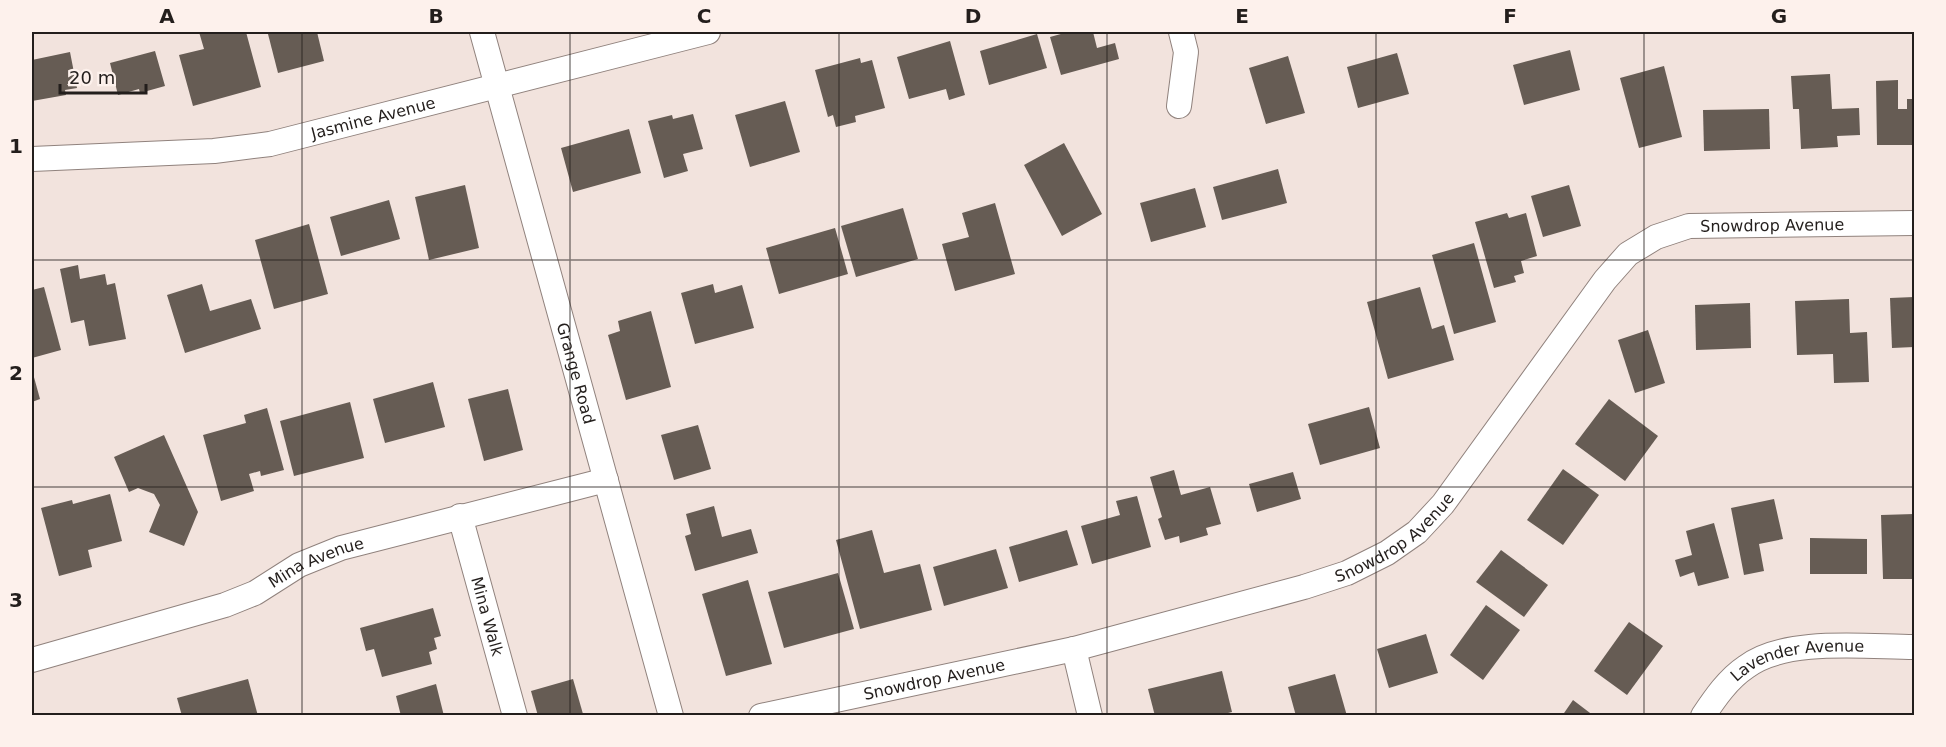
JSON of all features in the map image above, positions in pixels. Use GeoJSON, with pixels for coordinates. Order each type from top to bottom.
{"type":"FeatureCollection","features":[{"type":"Feature","properties":{"kind":"street","name":"Grange Road"},"geometry":{"type":"LineString","coordinates":[[482,32],[671,716]]}},
{"type":"Feature","properties":{"kind":"street","name":"Jasmine Avenue"},"geometry":{"type":"LineString","coordinates":[[32,159],[214,151],[270,144],[708,32]]}},
{"type":"Feature","properties":{"kind":"street"},"geometry":{"type":"LineString","coordinates":[[1179,106],[1186,52],[1181,32]]}},
{"type":"Feature","properties":{"kind":"street","name":"Snowdrop Avenue"},"geometry":{"type":"LineString","coordinates":[[761,716],[1074,650],[1347,573],[1387,553],[1417,532],[1443,504],[1605,280],[1628,254],[1656,237],[1689,226],[1914,223]]}},
{"type":"Feature","properties":{"kind":"street","name":"Mina Avenue"},"geometry":{"type":"LineString","coordinates":[[32,660],[225,605],[255,593],[299,565],[341,548],[606,480]]}},
{"type":"Feature","properties":{"kind":"street","name":"Mina Walk"},"geometry":{"type":"LineString","coordinates":[[460,516],[515,716]]}},
{"type":"Feature","properties":{"kind":"street","name":"Lavender Avenue"},"geometry":{"type":"LineString","coordinates":[[1703,716],[1728,682],[1747,665],[1775,652],[1817,646],[1914,647]]}},
{"type":"Feature","properties":{"kind":"street"},"geometry":{"type":"LineString","coordinates":[[1074,650],[1089,716]]}},
{"type":"Feature","properties":{"kind":"building"},"geometry":{"type":"Polygon","coordinates":[[[199,32],[246,32],[261,87],[193,106],[179,55],[204,49],[199,32]]]}},
{"type":"Feature","properties":{"kind":"building"},"geometry":{"type":"Polygon","coordinates":[[[317,32],[324,61],[278,73],[268,34],[317,32]]]}},
{"type":"Feature","properties":{"kind":"building"},"geometry":{"type":"Polygon","coordinates":[[[1068,32],[1093,32],[1097,48],[1115,43],[1119,59],[1061,75],[1050,37],[1068,32]]]}},
{"type":"Feature","properties":{"kind":"building"},"geometry":{"type":"Polygon","coordinates":[[[1037,34],[1047,68],[989,85],[980,51],[1037,34]]]}},
{"type":"Feature","properties":{"kind":"building"},"geometry":{"type":"Polygon","coordinates":[[[950,41],[965,95],[949,100],[946,89],[909,99],[897,57],[950,41]]]}},
{"type":"Feature","properties":{"kind":"building"},"geometry":{"type":"Polygon","coordinates":[[[1570,50],[1580,90],[1524,105],[1513,65],[1570,50]]]}},
{"type":"Feature","properties":{"kind":"building"},"geometry":{"type":"Polygon","coordinates":[[[155,51],[165,86],[140,93],[139,89],[118,95],[110,63],[155,51]]]}},
{"type":"Feature","properties":{"kind":"building"},"geometry":{"type":"Polygon","coordinates":[[[70,52],[77,88],[65,90],[66,95],[32,101],[32,60],[70,52]]]}},
{"type":"Feature","properties":{"kind":"building"},"geometry":{"type":"Polygon","coordinates":[[[1397,53],[1409,94],[1358,108],[1347,67],[1397,53]]]}},
{"type":"Feature","properties":{"kind":"building"},"geometry":{"type":"Polygon","coordinates":[[[1288,56],[1305,113],[1266,124],[1249,68],[1288,56]]]}},
{"type":"Feature","properties":{"kind":"building"},"geometry":{"type":"Polygon","coordinates":[[[860,58],[861,63],[872,60],[885,108],[855,116],[856,122],[836,127],[833,115],[828,117],[815,70],[860,58]]]}},
{"type":"Feature","properties":{"kind":"building"},"geometry":{"type":"Polygon","coordinates":[[[1664,66],[1682,137],[1639,148],[1620,78],[1664,66]]]}},
{"type":"Feature","properties":{"kind":"building"},"geometry":{"type":"Polygon","coordinates":[[[1830,74],[1832,109],[1859,108],[1860,135],[1837,136],[1838,147],[1801,149],[1799,109],[1793,109],[1791,76],[1830,74]]]}},
{"type":"Feature","properties":{"kind":"building"},"geometry":{"type":"Polygon","coordinates":[[[1898,80],[1898,109],[1907,109],[1907,99],[1914,99],[1914,145],[1877,145],[1876,81],[1898,80]]]}},
{"type":"Feature","properties":{"kind":"building"},"geometry":{"type":"Polygon","coordinates":[[[785,101],[800,152],[750,167],[735,115],[785,101]]]}},
{"type":"Feature","properties":{"kind":"building"},"geometry":{"type":"Polygon","coordinates":[[[1769,109],[1770,149],[1704,151],[1703,110],[1769,109]]]}},
{"type":"Feature","properties":{"kind":"building"},"geometry":{"type":"Polygon","coordinates":[[[693,114],[703,149],[683,154],[688,171],[664,178],[648,121],[672,115],[673,119],[693,114]]]}},
{"type":"Feature","properties":{"kind":"building"},"geometry":{"type":"Polygon","coordinates":[[[629,129],[641,173],[573,192],[561,148],[629,129]]]}},
{"type":"Feature","properties":{"kind":"building"},"geometry":{"type":"Polygon","coordinates":[[[1064,143],[1102,214],[1062,236],[1024,165],[1064,143]]]}},
{"type":"Feature","properties":{"kind":"building"},"geometry":{"type":"Polygon","coordinates":[[[1278,169],[1287,203],[1222,220],[1213,187],[1278,169]]]}},
{"type":"Feature","properties":{"kind":"building"},"geometry":{"type":"Polygon","coordinates":[[[465,185],[479,248],[429,260],[415,197],[465,185]]]}},
{"type":"Feature","properties":{"kind":"building"},"geometry":{"type":"Polygon","coordinates":[[[1569,185],[1581,226],[1543,237],[1531,196],[1569,185]]]}},
{"type":"Feature","properties":{"kind":"building"},"geometry":{"type":"Polygon","coordinates":[[[1195,188],[1206,227],[1151,242],[1140,203],[1195,188]]]}},
{"type":"Feature","properties":{"kind":"building"},"geometry":{"type":"Polygon","coordinates":[[[389,200],[400,239],[341,256],[330,217],[389,200]]]}},
{"type":"Feature","properties":{"kind":"building"},"geometry":{"type":"Polygon","coordinates":[[[995,203],[1015,274],[955,291],[942,244],[969,237],[962,213],[995,203]]]}},
{"type":"Feature","properties":{"kind":"building"},"geometry":{"type":"Polygon","coordinates":[[[903,208],[918,259],[856,277],[841,226],[903,208]]]}},
{"type":"Feature","properties":{"kind":"building"},"geometry":{"type":"Polygon","coordinates":[[[1507,213],[1509,218],[1526,213],[1537,256],[1521,261],[1524,273],[1514,276],[1516,282],[1494,288],[1475,222],[1507,213]]]}},
{"type":"Feature","properties":{"kind":"building"},"geometry":{"type":"Polygon","coordinates":[[[309,224],[328,294],[274,309],[255,240],[309,224]]]}},
{"type":"Feature","properties":{"kind":"building"},"geometry":{"type":"Polygon","coordinates":[[[835,228],[848,274],[779,294],[766,248],[835,228]]]}},
{"type":"Feature","properties":{"kind":"building"},"geometry":{"type":"Polygon","coordinates":[[[1474,243],[1496,322],[1454,334],[1432,255],[1474,243]]]}},
{"type":"Feature","properties":{"kind":"building"},"geometry":{"type":"Polygon","coordinates":[[[78,265],[80,279],[105,274],[107,285],[115,283],[126,339],[89,346],[84,320],[71,323],[60,269],[78,265]]]}},
{"type":"Feature","properties":{"kind":"building"},"geometry":{"type":"Polygon","coordinates":[[[202,284],[210,311],[251,299],[261,329],[185,353],[167,295],[202,284]]]}},
{"type":"Feature","properties":{"kind":"building"},"geometry":{"type":"Polygon","coordinates":[[[713,284],[715,293],[742,285],[754,328],[695,344],[681,293],[713,284]]]}},
{"type":"Feature","properties":{"kind":"building"},"geometry":{"type":"Polygon","coordinates":[[[44,287],[61,350],[32,358],[32,290],[44,287]]]}},
{"type":"Feature","properties":{"kind":"building"},"geometry":{"type":"Polygon","coordinates":[[[1420,287],[1432,329],[1444,325],[1454,360],[1388,379],[1367,302],[1420,287]]]}},
{"type":"Feature","properties":{"kind":"building"},"geometry":{"type":"Polygon","coordinates":[[[1914,297],[1914,347],[1892,348],[1890,298],[1914,297]]]}},
{"type":"Feature","properties":{"kind":"building"},"geometry":{"type":"Polygon","coordinates":[[[1849,299],[1850,333],[1867,332],[1869,382],[1834,383],[1833,354],[1797,355],[1795,301],[1849,299]]]}},
{"type":"Feature","properties":{"kind":"building"},"geometry":{"type":"Polygon","coordinates":[[[1750,303],[1751,348],[1696,350],[1695,305],[1750,303]]]}},
{"type":"Feature","properties":{"kind":"building"},"geometry":{"type":"Polygon","coordinates":[[[651,311],[671,387],[626,400],[608,335],[620,331],[618,321],[651,311]]]}},
{"type":"Feature","properties":{"kind":"building"},"geometry":{"type":"Polygon","coordinates":[[[1648,330],[1665,383],[1635,393],[1618,340],[1648,330]]]}},
{"type":"Feature","properties":{"kind":"building"},"geometry":{"type":"Polygon","coordinates":[[[32,370],[40,399],[32,402],[32,370]]]}},
{"type":"Feature","properties":{"kind":"building"},"geometry":{"type":"Polygon","coordinates":[[[433,382],[445,427],[385,443],[373,399],[433,382]]]}},
{"type":"Feature","properties":{"kind":"building"},"geometry":{"type":"Polygon","coordinates":[[[508,389],[523,450],[484,461],[468,399],[508,389]]]}},
{"type":"Feature","properties":{"kind":"building"},"geometry":{"type":"Polygon","coordinates":[[[1609,399],[1658,436],[1625,481],[1575,444],[1609,399]]]}},
{"type":"Feature","properties":{"kind":"building"},"geometry":{"type":"Polygon","coordinates":[[[350,402],[364,458],[294,476],[280,421],[350,402]]]}},
{"type":"Feature","properties":{"kind":"building"},"geometry":{"type":"Polygon","coordinates":[[[1369,407],[1380,448],[1320,465],[1308,424],[1369,407]]]}},
{"type":"Feature","properties":{"kind":"building"},"geometry":{"type":"Polygon","coordinates":[[[267,408],[284,470],[261,476],[260,471],[249,474],[254,491],[221,501],[203,435],[246,423],[244,415],[267,408]]]}},
{"type":"Feature","properties":{"kind":"building"},"geometry":{"type":"Polygon","coordinates":[[[698,425],[711,469],[674,480],[661,435],[698,425]]]}},
{"type":"Feature","properties":{"kind":"building"},"geometry":{"type":"Polygon","coordinates":[[[164,435],[198,512],[184,546],[149,532],[160,505],[154,494],[138,488],[129,492],[114,457],[164,435]]]}},
{"type":"Feature","properties":{"kind":"building"},"geometry":{"type":"Polygon","coordinates":[[[1563,469],[1599,495],[1563,545],[1527,520],[1563,469]]]}},
{"type":"Feature","properties":{"kind":"building"},"geometry":{"type":"Polygon","coordinates":[[[1174,470],[1181,495],[1210,487],[1221,524],[1206,528],[1208,535],[1180,543],[1179,536],[1165,540],[1158,519],[1162,517],[1150,477],[1174,470]]]}},
{"type":"Feature","properties":{"kind":"building"},"geometry":{"type":"Polygon","coordinates":[[[1293,472],[1301,499],[1257,512],[1249,484],[1293,472]]]}},
{"type":"Feature","properties":{"kind":"building"},"geometry":{"type":"Polygon","coordinates":[[[110,494],[122,541],[88,550],[92,567],[59,576],[41,508],[72,500],[73,504],[110,494]]]}},
{"type":"Feature","properties":{"kind":"building"},"geometry":{"type":"Polygon","coordinates":[[[1137,496],[1151,547],[1092,564],[1081,526],[1120,515],[1116,501],[1137,496]]]}},
{"type":"Feature","properties":{"kind":"building"},"geometry":{"type":"Polygon","coordinates":[[[1774,499],[1783,539],[1759,544],[1764,571],[1744,575],[1731,508],[1774,499]]]}},
{"type":"Feature","properties":{"kind":"building"},"geometry":{"type":"Polygon","coordinates":[[[714,506],[722,537],[751,529],[758,553],[695,571],[685,536],[691,534],[686,514],[714,506]]]}},
{"type":"Feature","properties":{"kind":"building"},"geometry":{"type":"Polygon","coordinates":[[[1914,514],[1914,579],[1883,579],[1881,515],[1914,514]]]}},
{"type":"Feature","properties":{"kind":"building"},"geometry":{"type":"Polygon","coordinates":[[[1714,523],[1729,578],[1698,586],[1694,572],[1680,577],[1675,560],[1692,555],[1686,531],[1714,523]]]}},
{"type":"Feature","properties":{"kind":"building"},"geometry":{"type":"Polygon","coordinates":[[[872,530],[884,573],[920,564],[932,610],[860,629],[836,540],[872,530]]]}},
{"type":"Feature","properties":{"kind":"building"},"geometry":{"type":"Polygon","coordinates":[[[1067,530],[1078,565],[1019,582],[1009,547],[1067,530]]]}},
{"type":"Feature","properties":{"kind":"building"},"geometry":{"type":"Polygon","coordinates":[[[1810,538],[1867,539],[1867,574],[1810,574],[1810,538]]]}},
{"type":"Feature","properties":{"kind":"building"},"geometry":{"type":"Polygon","coordinates":[[[996,549],[1008,588],[944,606],[933,567],[996,549]]]}},
{"type":"Feature","properties":{"kind":"building"},"geometry":{"type":"Polygon","coordinates":[[[1501,550],[1548,585],[1524,617],[1476,582],[1501,550]]]}},
{"type":"Feature","properties":{"kind":"building"},"geometry":{"type":"Polygon","coordinates":[[[838,573],[854,629],[784,648],[768,592],[838,573]]]}},
{"type":"Feature","properties":{"kind":"building"},"geometry":{"type":"Polygon","coordinates":[[[748,580],[772,664],[726,676],[702,594],[748,580]]]}},
{"type":"Feature","properties":{"kind":"building"},"geometry":{"type":"Polygon","coordinates":[[[1486,605],[1520,630],[1483,680],[1450,655],[1486,605]]]}},
{"type":"Feature","properties":{"kind":"building"},"geometry":{"type":"Polygon","coordinates":[[[433,608],[441,636],[434,638],[437,649],[429,652],[432,664],[382,677],[374,649],[366,651],[360,628],[433,608]]]}},
{"type":"Feature","properties":{"kind":"building"},"geometry":{"type":"Polygon","coordinates":[[[1629,622],[1663,646],[1627,695],[1594,671],[1629,622]]]}},
{"type":"Feature","properties":{"kind":"building"},"geometry":{"type":"Polygon","coordinates":[[[1426,634],[1438,673],[1389,688],[1377,649],[1426,634]]]}},
{"type":"Feature","properties":{"kind":"building"},"geometry":{"type":"Polygon","coordinates":[[[1222,671],[1232,712],[1216,716],[1155,716],[1148,689],[1222,671]]]}},
{"type":"Feature","properties":{"kind":"building"},"geometry":{"type":"Polygon","coordinates":[[[1335,674],[1347,716],[1296,716],[1288,687],[1335,674]]]}},
{"type":"Feature","properties":{"kind":"building"},"geometry":{"type":"Polygon","coordinates":[[[248,679],[258,716],[182,716],[177,698],[248,679]]]}},
{"type":"Feature","properties":{"kind":"building"},"geometry":{"type":"Polygon","coordinates":[[[573,679],[583,714],[538,716],[531,691],[573,679]]]}},
{"type":"Feature","properties":{"kind":"building"},"geometry":{"type":"Polygon","coordinates":[[[436,684],[444,716],[401,716],[396,696],[436,684]]]}},
{"type":"Feature","properties":{"kind":"building"},"geometry":{"type":"Polygon","coordinates":[[[1573,700],[1594,716],[1562,716],[1573,700]]]}}]}
